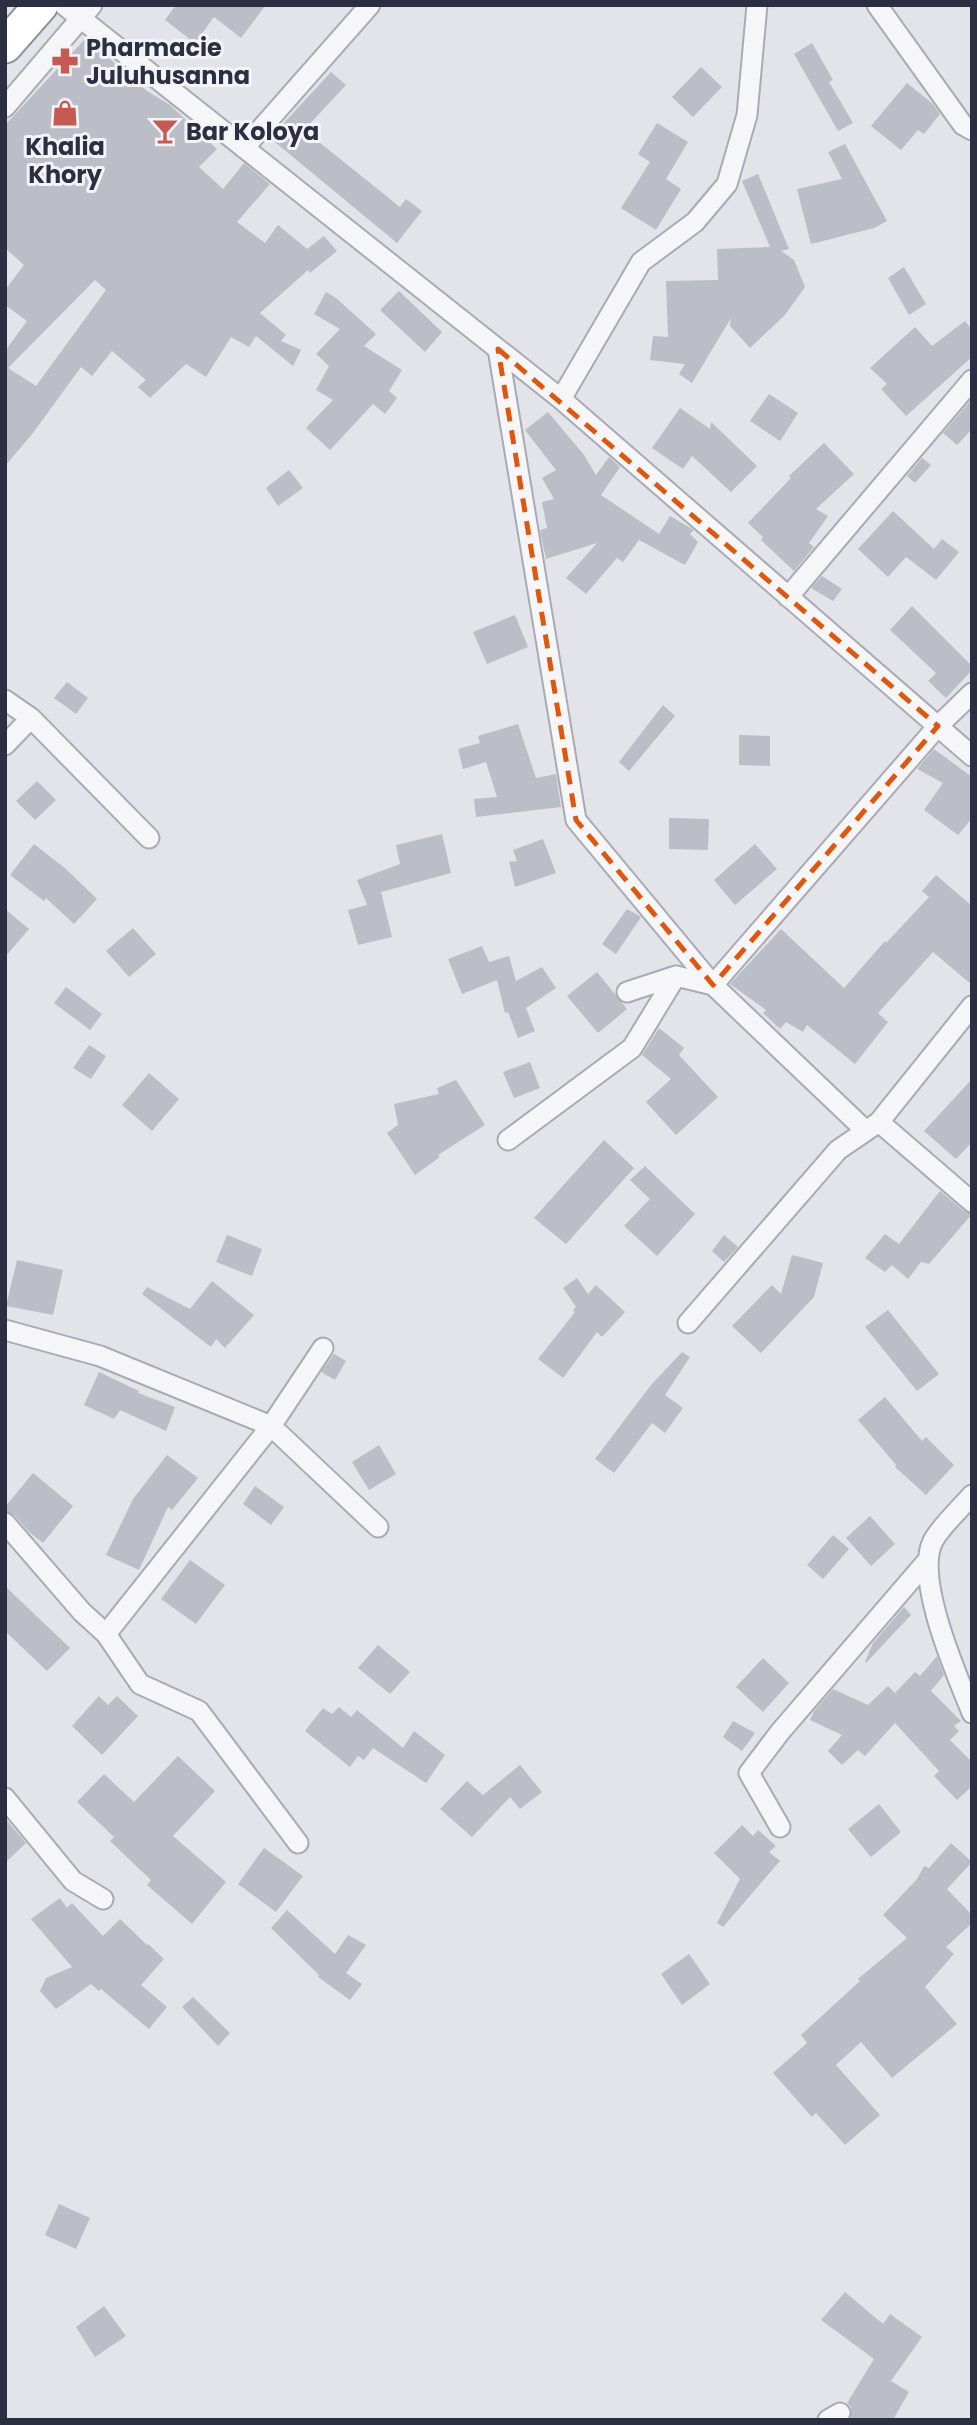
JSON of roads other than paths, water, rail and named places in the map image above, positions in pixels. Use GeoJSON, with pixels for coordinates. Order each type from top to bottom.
{"type":"FeatureCollection","features":[{"type":"Feature","properties":{"kind":"highway"},"geometry":{"type":"LineString","coordinates":[[5,46],[41,5]]}},
{"type":"Feature","properties":{"kind":"street"},"geometry":{"type":"LineString","coordinates":[[64,5],[86,12],[244,148],[561,399],[972,756]]}},
{"type":"Feature","properties":{"kind":"street"},"geometry":{"type":"LineString","coordinates":[[244,148],[370,5]]}},
{"type":"Feature","properties":{"kind":"street"},"geometry":{"type":"LineString","coordinates":[[561,399],[641,262],[695,222],[727,184],[747,114],[757,5]]}},
{"type":"Feature","properties":{"kind":"street"},"geometry":{"type":"LineString","coordinates":[[877,5],[963,125],[972,130]]}},
{"type":"Feature","properties":{"kind":"street"},"geometry":{"type":"LineString","coordinates":[[5,107],[86,12]]}},
{"type":"Feature","properties":{"kind":"street"},"geometry":{"type":"LineString","coordinates":[[498,349],[576,820],[713,985],[873,1126],[972,1202]]}},
{"type":"Feature","properties":{"kind":"street"},"geometry":{"type":"LineString","coordinates":[[788,597],[972,380]]}},
{"type":"Feature","properties":{"kind":"street"},"geometry":{"type":"LineString","coordinates":[[713,985],[938,726],[972,694]]}},
{"type":"Feature","properties":{"kind":"street"},"geometry":{"type":"LineString","coordinates":[[5,700],[31,718],[149,838]]}},
{"type":"Feature","properties":{"kind":"street"},"geometry":{"type":"LineString","coordinates":[[5,745],[31,718]]}},
{"type":"Feature","properties":{"kind":"street"},"geometry":{"type":"LineString","coordinates":[[627,992],[676,976],[713,985]]}},
{"type":"Feature","properties":{"kind":"street"},"geometry":{"type":"LineString","coordinates":[[508,1140],[632,1048],[676,976]]}},
{"type":"Feature","properties":{"kind":"street"},"geometry":{"type":"LineString","coordinates":[[688,1323],[838,1150],[873,1126],[972,1006]]}},
{"type":"Feature","properties":{"kind":"street"},"geometry":{"type":"LineString","coordinates":[[5,1330],[100,1356],[271,1426],[378,1527]]}},
{"type":"Feature","properties":{"kind":"street"},"geometry":{"type":"LineString","coordinates":[[106,1634],[271,1426],[323,1348]]}},
{"type":"Feature","properties":{"kind":"street"},"geometry":{"type":"LineString","coordinates":[[972,1495],[933,1541],[928,1560],[935,1613],[972,1713]]}},
{"type":"Feature","properties":{"kind":"street"},"geometry":{"type":"LineString","coordinates":[[5,1523],[82,1612],[106,1634],[139,1684],[199,1711],[298,1843]]}},
{"type":"Feature","properties":{"kind":"street"},"geometry":{"type":"LineString","coordinates":[[780,1827],[749,1773],[780,1732],[928,1560]]}},
{"type":"Feature","properties":{"kind":"street"},"geometry":{"type":"LineString","coordinates":[[5,1798],[73,1881],[103,1899]]}},
{"type":"Feature","properties":{"kind":"place","name":"Pharmacie Juluhusanna"},"geometry":{"type":"Point","coordinates":[65,61]}},
{"type":"Feature","properties":{"kind":"place","name":"Khalia Khory"},"geometry":{"type":"Point","coordinates":[65,113]}},
{"type":"Feature","properties":{"kind":"place","name":"Bar Koloya"},"geometry":{"type":"Point","coordinates":[165,131]}}]}
